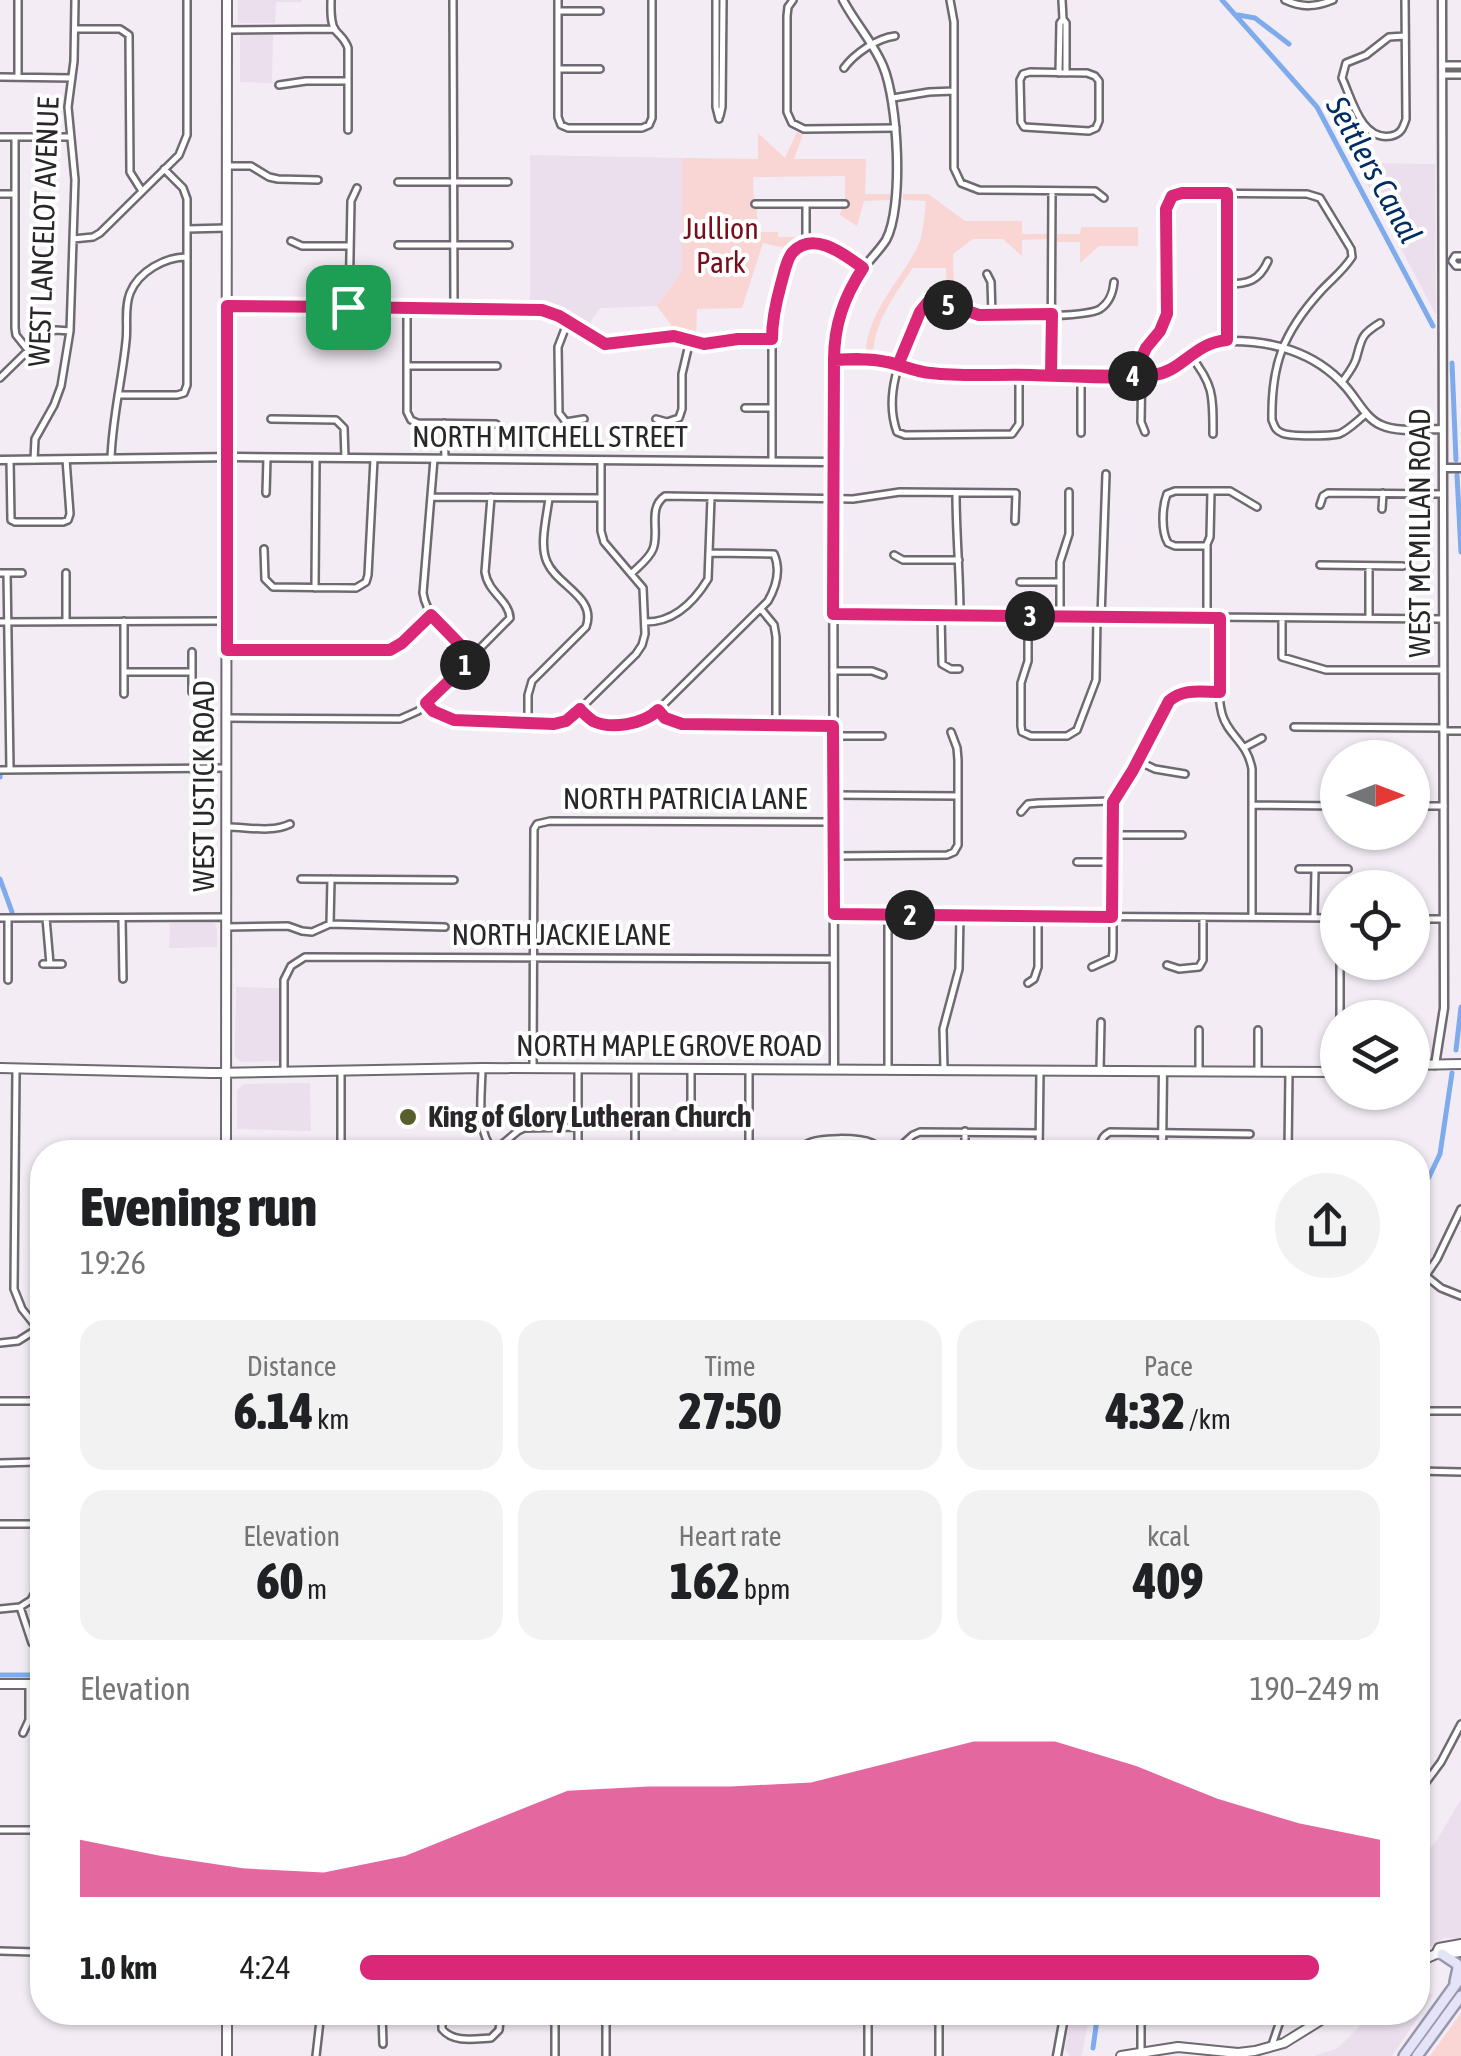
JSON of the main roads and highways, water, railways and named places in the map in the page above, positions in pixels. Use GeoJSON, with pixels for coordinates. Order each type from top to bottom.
{"type":"FeatureCollection","features":[{"type":"Feature","properties":{"kind":"main road","name":"WEST USTICK ROAD"},"geometry":{"type":"LineString","coordinates":[[226,1140],[227,0]]}},
{"type":"Feature","properties":{"kind":"main road"},"geometry":{"type":"LineString","coordinates":[[1430,1065],[1461,1064]]}},
{"type":"Feature","properties":{"kind":"main road","name":"NORTH MAPLE GROVE ROAD"},"geometry":{"type":"LineString","coordinates":[[0,1068],[226,1073],[482,1068],[1320,1072]]}},
{"type":"Feature","properties":{"kind":"main road"},"geometry":{"type":"LineString","coordinates":[[0,1684],[30,1684]]}},
{"type":"Feature","properties":{"kind":"main road"},"geometry":{"type":"LineString","coordinates":[[1439,1954],[1439,1948],[1461,1944]]}},
{"type":"Feature","properties":{"kind":"main road"},"geometry":{"type":"LineString","coordinates":[[1430,1957],[1461,1952]]}},
{"type":"Feature","properties":{"kind":"main road"},"geometry":{"type":"LineString","coordinates":[[1430,2025],[1457,1992],[1457,1964],[1439,1954]]}},
{"type":"Feature","properties":{"kind":"main road"},"geometry":{"type":"LineString","coordinates":[[1417,2056],[1457,1992],[1461,1978]]}},
{"type":"Feature","properties":{"kind":"main road"},"geometry":{"type":"LineString","coordinates":[[228,2025],[228,2056]]}},
{"type":"Feature","properties":{"kind":"main road"},"geometry":{"type":"LineString","coordinates":[[1121,2056],[1178,2046],[1238,2052],[1271,2048],[1312,2025]]}},
{"type":"Feature","properties":{"kind":"main road"},"geometry":{"type":"LineString","coordinates":[[1404,2056],[1430,2025]]}},
{"type":"Feature","properties":{"kind":"waterway","name":"Settlers Canal"},"geometry":{"type":"LineString","coordinates":[[1222,0],[1317,107],[1433,326]]}},
{"type":"Feature","properties":{"kind":"waterway"},"geometry":{"type":"LineString","coordinates":[[1238,15],[1255,18],[1289,44]]}},
{"type":"Feature","properties":{"kind":"waterway","name":"Settlers Canal"},"geometry":{"type":"LineString","coordinates":[[1452,363],[1456,460]]}},
{"type":"Feature","properties":{"kind":"waterway","name":"Settlers Canal"},"geometry":{"type":"LineString","coordinates":[[1457,475],[1461,552]]}},
{"type":"Feature","properties":{"kind":"waterway"},"geometry":{"type":"LineString","coordinates":[[0,879],[12,912]]}},
{"type":"Feature","properties":{"kind":"waterway","name":"Settlers Canal"},"geometry":{"type":"LineString","coordinates":[[1456,1050],[1461,1007]]}},
{"type":"Feature","properties":{"kind":"waterway","name":"Settlers Canal"},"geometry":{"type":"LineString","coordinates":[[1430,1175],[1440,1154],[1452,1073]]}},
{"type":"Feature","properties":{"kind":"waterway"},"geometry":{"type":"LineString","coordinates":[[0,1675],[30,1675]]}},
{"type":"Feature","properties":{"kind":"waterway","name":"Settlers Canal"},"geometry":{"type":"LineString","coordinates":[[1093,2048],[1096,2025]]}},
{"type":"Feature","properties":{"kind":"place","name":"King of Glory Lutheran Church"},"geometry":{"type":"Point","coordinates":[408,1117]}},
{"type":"Feature","properties":{"kind":"park label","name":"Jullion Park"},"geometry":{"type":"Point","coordinates":[721,246]}}]}
